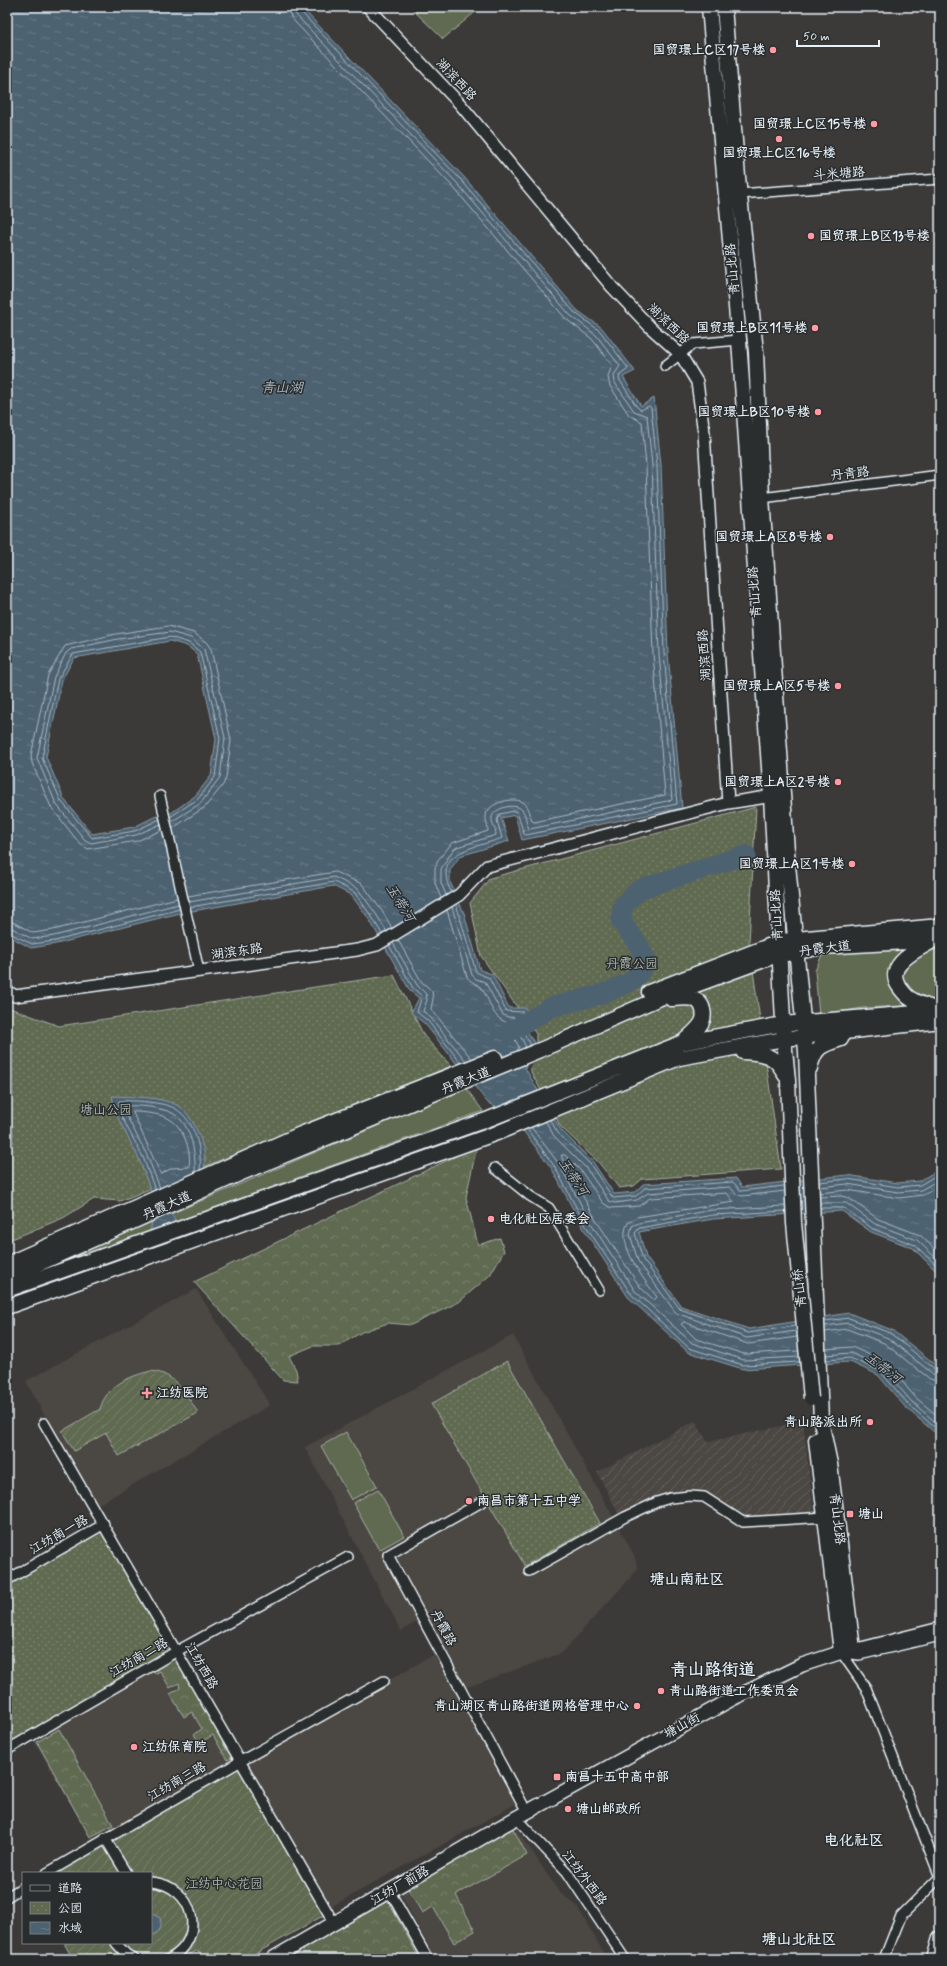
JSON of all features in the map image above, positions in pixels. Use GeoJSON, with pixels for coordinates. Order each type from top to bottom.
{"type":"FeatureCollection","features":[{"type":"Feature","properties":{"kind":"main road","name":"青山北路"},"geometry":{"type":"LineString","coordinates":[[709,7],[739,340],[777,795],[791,894],[804,1022],[812,1175]]}},
{"type":"Feature","properties":{"kind":"main road","name":"青山北路"},"geometry":{"type":"LineString","coordinates":[[724,7],[740,194],[756,352],[777,795],[776,900],[783,1024],[788,1081],[792,1178]]}},
{"type":"Feature","properties":{"kind":"main road"},"geometry":{"type":"LineString","coordinates":[[791,894],[798,919],[803,927],[816,934],[836,935]]}},
{"type":"Feature","properties":{"kind":"main road"},"geometry":{"type":"LineString","coordinates":[[746,955],[768,934],[776,900]]}},
{"type":"Feature","properties":{"kind":"main road","name":"丹霞大道"},"geometry":{"type":"LineString","coordinates":[[536,1047],[650,992],[746,955],[797,945],[836,935],[940,926]]}},
{"type":"Feature","properties":{"kind":"main road"},"geometry":{"type":"LineString","coordinates":[[937,940],[903,959],[898,965],[894,976],[897,985],[911,999],[940,1011]]}},
{"type":"Feature","properties":{"kind":"main road","name":"丹霞大道"},"geometry":{"type":"LineString","coordinates":[[797,945],[822,947],[937,940]]}},
{"type":"Feature","properties":{"kind":"main road","name":"丹霞大道"},"geometry":{"type":"LineString","coordinates":[[7,1264],[301,1134],[460,1077],[779,949]]}},
{"type":"Feature","properties":{"kind":"main road"},"geometry":{"type":"LineString","coordinates":[[655,1000],[689,998],[697,1000],[702,1006],[704,1015],[701,1023],[682,1043]]}},
{"type":"Feature","properties":{"kind":"main road","name":"丹霞大道"},"geometry":{"type":"LineString","coordinates":[[7,1290],[489,1119],[564,1088],[682,1043],[783,1024],[940,1011]]}},
{"type":"Feature","properties":{"kind":"main road"},"geometry":{"type":"LineString","coordinates":[[7,1307],[497,1132],[679,1058],[805,1036],[940,1021]]}},
{"type":"Feature","properties":{"kind":"main road"},"geometry":{"type":"LineString","coordinates":[[808,1079],[813,1057],[817,1050],[824,1044],[874,1028]]}},
{"type":"Feature","properties":{"kind":"main road"},"geometry":{"type":"LineString","coordinates":[[717,1051],[760,1052],[773,1058],[781,1064],[788,1081]]}},
{"type":"Feature","properties":{"kind":"main road","name":"丹霞大道"},"geometry":{"type":"LineString","coordinates":[[7,1278],[460,1077]]}},
{"type":"Feature","properties":{"kind":"main road","name":"青山桥"},"geometry":{"type":"LineString","coordinates":[[812,1175],[815,1393]]}},
{"type":"Feature","properties":{"kind":"main road","name":"青山桥"},"geometry":{"type":"LineString","coordinates":[[792,1178],[794,1223],[815,1393]]}},
{"type":"Feature","properties":{"kind":"main road","name":"青山北路"},"geometry":{"type":"LineString","coordinates":[[815,1393],[826,1517],[847,1650]]}},
{"type":"Feature","properties":{"kind":"main road","name":"青山北路"},"geometry":{"type":"LineString","coordinates":[[815,1393],[830,1464],[847,1650]]}},
{"type":"Feature","properties":{"kind":"main road","name":"塘山街"},"geometry":{"type":"LineString","coordinates":[[518,1817],[732,1699],[802,1665],[847,1650]]}},
{"type":"Feature","properties":{"kind":"main road","name":"江纺厂前路"},"geometry":{"type":"LineString","coordinates":[[272,1959],[518,1817]]}},
{"type":"Feature","properties":{"kind":"main road"},"geometry":{"type":"LineString","coordinates":[[934,1959],[940,1938]]}},
{"type":"Feature","properties":{"kind":"street","name":"湖滨西路"},"geometry":{"type":"LineString","coordinates":[[368,7],[460,104],[612,287],[651,328],[680,354],[697,382],[704,433],[728,803]]}},
{"type":"Feature","properties":{"kind":"street","name":"斗米塘路"},"geometry":{"type":"LineString","coordinates":[[740,194],[940,179]]}},
{"type":"Feature","properties":{"kind":"street"},"geometry":{"type":"LineString","coordinates":[[665,366],[693,344],[739,340]]}},
{"type":"Feature","properties":{"kind":"street","name":"丹青路"},"geometry":{"type":"LineString","coordinates":[[762,498],[940,474]]}},
{"type":"Feature","properties":{"kind":"street"},"geometry":{"type":"LineString","coordinates":[[728,803],[777,795]]}},
{"type":"Feature","properties":{"kind":"street"},"geometry":{"type":"LineString","coordinates":[[160,796],[188,915],[199,971]]}},
{"type":"Feature","properties":{"kind":"street","name":"湖滨东路"},"geometry":{"type":"LineString","coordinates":[[7,991],[15,996],[357,950],[377,944],[458,895],[487,866],[728,803]]}},
{"type":"Feature","properties":{"kind":"street"},"geometry":{"type":"LineString","coordinates":[[495,1168],[530,1196],[549,1208],[599,1290]]}},
{"type":"Feature","properties":{"kind":"street","name":"江纺西路"},"geometry":{"type":"LineString","coordinates":[[44,1423],[104,1524],[334,1923]]}},
{"type":"Feature","properties":{"kind":"street"},"geometry":{"type":"LineString","coordinates":[[529,1571],[625,1518],[657,1502],[670,1498],[690,1496],[704,1497],[743,1522],[826,1517]]}},
{"type":"Feature","properties":{"kind":"street","name":"丹霞路"},"geometry":{"type":"LineString","coordinates":[[485,1500],[388,1555],[518,1817]]}},
{"type":"Feature","properties":{"kind":"street","name":"江纺南一路"},"geometry":{"type":"LineString","coordinates":[[7,1580],[104,1524]]}},
{"type":"Feature","properties":{"kind":"street","name":"江纺南二路"},"geometry":{"type":"LineString","coordinates":[[7,1750],[177,1651],[348,1557]]}},
{"type":"Feature","properties":{"kind":"street","name":"塘山街"},"geometry":{"type":"LineString","coordinates":[[847,1650],[940,1627]]}},
{"type":"Feature","properties":{"kind":"street","name":"塘山街"},"geometry":{"type":"LineString","coordinates":[[847,1650],[859,1655],[940,1636]]}},
{"type":"Feature","properties":{"kind":"street"},"geometry":{"type":"LineString","coordinates":[[847,1650],[866,1688],[940,1877],[901,1916],[884,1959]]}},
{"type":"Feature","properties":{"kind":"street","name":"江纺南三路"},"geometry":{"type":"LineString","coordinates":[[49,1872],[105,1838],[384,1681]]}},
{"type":"Feature","properties":{"kind":"street","name":"江纺外西路"},"geometry":{"type":"LineString","coordinates":[[518,1817],[563,1876],[618,1959]]}},
{"type":"Feature","properties":{"kind":"street","name":"江纺外西路"},"geometry":{"type":"LineString","coordinates":[[518,1817],[567,1872],[625,1959]]}},
{"type":"Feature","properties":{"kind":"street"},"geometry":{"type":"LineString","coordinates":[[105,1838],[125,1872]]}},
{"type":"Feature","properties":{"kind":"street"},"geometry":{"type":"LineString","coordinates":[[152,1882],[160,1883],[172,1888],[183,1896],[189,1907],[192,1920],[191,1933],[185,1946],[176,1955],[168,1959]]}},
{"type":"Feature","properties":{"kind":"street"},"geometry":{"type":"LineString","coordinates":[[7,1897],[22,1888]]}},
{"type":"Feature","properties":{"kind":"street"},"geometry":{"type":"LineString","coordinates":[[390,1892],[428,1959]]}},
{"type":"Feature","properties":{"kind":"street"},"geometry":{"type":"LineString","coordinates":[[117,1944],[126,1954],[134,1959]]}},
{"type":"Feature","properties":{"kind":"shaded area","name":"江纺医院"},"geometry":{"type":"Polygon","coordinates":[[[196,1289],[270,1405],[94,1507],[26,1381],[196,1289]]]}},
{"type":"Feature","properties":{"kind":"shaded area","name":"南昌市第十五中学"},"geometry":{"type":"Polygon","coordinates":[[[513,1335],[634,1555],[638,1569],[562,1653],[465,1688],[425,1617],[401,1631],[305,1447],[513,1335]]]}},
{"type":"Feature","properties":{"kind":"shaded area"},"geometry":{"type":"Polygon","coordinates":[[[695,1421],[708,1442],[803,1421],[814,1515],[743,1517],[706,1492],[685,1491],[660,1497],[619,1515],[597,1472],[695,1421]]]}},
{"type":"Feature","properties":{"kind":"shaded area","name":"江纺保育院"},"geometry":{"type":"Polygon","coordinates":[[[176,1653],[236,1758],[92,1842],[32,1737],[176,1653]]]}},
{"type":"Feature","properties":{"kind":"shaded area"},"geometry":{"type":"Polygon","coordinates":[[[435,1654],[517,1803],[331,1907],[246,1761],[435,1654]]]}},
{"type":"Feature","properties":{"kind":"shaded area"},"geometry":{"type":"Polygon","coordinates":[[[517,1829],[559,1892],[577,1906],[607,1959],[435,1959],[400,1893],[517,1829]]]}},
{"type":"Feature","properties":{"kind":"green space"},"geometry":{"type":"Polygon","coordinates":[[[410,7],[481,7],[443,39],[410,7]]]}},
{"type":"Feature","properties":{"kind":"green space","name":"丹霞公园"},"geometry":{"type":"Polygon","coordinates":[[[756,807],[749,942],[781,1169],[642,1179],[634,1186],[619,1188],[599,1163],[561,1127],[531,1072],[531,1067],[536,1060],[536,1034],[481,956],[470,903],[490,878],[756,807]]]}},
{"type":"Feature","properties":{"kind":"green space"},"geometry":{"type":"Polygon","coordinates":[[[940,945],[940,1004],[863,1008],[819,1015],[815,971],[822,955],[940,945]]]}},
{"type":"Feature","properties":{"kind":"green space","name":"塘山公园"},"geometry":{"type":"Polygon","coordinates":[[[394,975],[424,1036],[451,1066],[120,1201],[94,1199],[63,1218],[7,1241],[7,1007],[59,1026],[394,975]]]}},
{"type":"Feature","properties":{"kind":"green space"},"geometry":{"type":"Polygon","coordinates":[[[466,1088],[483,1111],[20,1278],[466,1088]]]}},
{"type":"Feature","properties":{"kind":"green space"},"geometry":{"type":"Polygon","coordinates":[[[477,1146],[466,1197],[478,1245],[500,1238],[504,1251],[490,1275],[459,1302],[411,1325],[388,1323],[362,1332],[338,1346],[313,1346],[289,1356],[296,1370],[298,1381],[283,1380],[194,1282],[477,1146]]]}},
{"type":"Feature","properties":{"kind":"green space"},"geometry":{"type":"Polygon","coordinates":[[[507,1361],[600,1523],[525,1566],[431,1404],[507,1361]]]}},
{"type":"Feature","properties":{"kind":"green space"},"geometry":{"type":"Polygon","coordinates":[[[151,1371],[167,1376],[173,1380],[184,1392],[198,1413],[119,1456],[106,1433],[74,1451],[62,1431],[100,1409],[107,1394],[120,1383],[127,1379],[151,1371]]]}},
{"type":"Feature","properties":{"kind":"green space"},"geometry":{"type":"Polygon","coordinates":[[[346,1432],[377,1486],[351,1500],[321,1446],[346,1432]]]}},
{"type":"Feature","properties":{"kind":"green space"},"geometry":{"type":"Polygon","coordinates":[[[378,1489],[404,1536],[379,1550],[353,1503],[378,1489]]]}},
{"type":"Feature","properties":{"kind":"green space"},"geometry":{"type":"Polygon","coordinates":[[[104,1524],[177,1651],[7,1749],[7,1583],[104,1524]]]}},
{"type":"Feature","properties":{"kind":"green space"},"geometry":{"type":"Polygon","coordinates":[[[174,1656],[234,1757],[227,1760],[213,1735],[199,1743],[194,1734],[202,1729],[192,1712],[184,1717],[170,1694],[180,1688],[179,1683],[170,1688],[160,1671],[155,1674],[152,1669],[174,1656]]]}},
{"type":"Feature","properties":{"kind":"green space"},"geometry":{"type":"Polygon","coordinates":[[[59,1729],[113,1825],[90,1837],[37,1742],[59,1729]]]}},
{"type":"Feature","properties":{"kind":"green space","name":"江纺中心花园"},"geometry":{"type":"Polygon","coordinates":[[[239,1765],[326,1914],[246,1959],[210,1959],[196,1951],[182,1959],[73,1959],[65,1944],[152,1944],[152,1872],[52,1872],[239,1765]]]}},
{"type":"Feature","properties":{"kind":"green space"},"geometry":{"type":"Polygon","coordinates":[[[511,1825],[527,1855],[456,1895],[475,1931],[454,1943],[433,1907],[422,1913],[406,1885],[511,1825]]]}},
{"type":"Feature","properties":{"kind":"green space"},"geometry":{"type":"Polygon","coordinates":[[[388,1901],[420,1959],[285,1959],[388,1901]]]}},
{"type":"Feature","properties":{"kind":"water","name":"青山湖"},"geometry":{"type":"Polygon","coordinates":[[[7,7],[301,7],[464,177],[577,310],[602,328],[635,371],[623,377],[641,406],[654,398],[661,465],[668,653],[682,808],[522,840],[515,815],[501,818],[509,841],[460,856],[450,870],[450,882],[464,913],[480,970],[492,974],[509,1008],[525,1008],[534,1018],[526,1029],[536,1046],[525,1068],[561,1130],[593,1162],[614,1194],[635,1192],[643,1184],[736,1178],[742,1187],[847,1175],[897,1183],[919,1181],[940,1169],[940,1275],[913,1248],[871,1232],[842,1211],[713,1219],[639,1232],[646,1257],[681,1306],[749,1329],[849,1313],[892,1330],[940,1368],[940,1437],[905,1407],[878,1375],[850,1362],[743,1369],[688,1352],[628,1297],[583,1228],[552,1169],[512,1116],[488,1103],[425,1024],[411,1013],[419,998],[410,991],[369,919],[351,895],[333,886],[176,914],[56,944],[31,948],[7,935],[7,7]],[[170,641],[74,658],[62,680],[46,757],[64,799],[92,834],[134,827],[154,817],[171,813],[195,796],[211,776],[216,739],[197,654],[187,646],[170,641]]]}},
{"type":"Feature","properties":{"kind":"water"},"geometry":{"type":"Polygon","coordinates":[[[112,1096],[153,1098],[177,1105],[182,1108],[192,1120],[202,1144],[205,1158],[203,1182],[170,1201],[170,1213],[174,1218],[176,1226],[171,1238],[157,1257],[146,1259],[152,1221],[153,1197],[139,1159],[116,1114],[112,1096]]]}},
{"type":"Feature","properties":{"kind":"water"},"geometry":{"type":"Polygon","coordinates":[[[152,1914],[160,1918],[161,1924],[159,1931],[152,1935],[152,1914]]]}},
{"type":"Feature","properties":{"kind":"waterway"},"geometry":{"type":"LineString","coordinates":[[509,1032],[552,1007],[603,994],[634,980],[647,961],[639,946],[621,921],[623,905],[640,889],[746,855]]}},
{"type":"Feature","properties":{"kind":"place","name":"国贸璟上C区17号楼"},"geometry":{"type":"Point","coordinates":[773,50]}},
{"type":"Feature","properties":{"kind":"place","name":"国贸璟上C区15号楼"},"geometry":{"type":"Point","coordinates":[874,124]}},
{"type":"Feature","properties":{"kind":"place","name":"国贸璟上C区16号楼"},"geometry":{"type":"Point","coordinates":[779,139]}},
{"type":"Feature","properties":{"kind":"place","name":"国贸璟上B区13号楼"},"geometry":{"type":"Point","coordinates":[811,236]}},
{"type":"Feature","properties":{"kind":"place","name":"国贸璟上B区11号楼"},"geometry":{"type":"Point","coordinates":[815,328]}},
{"type":"Feature","properties":{"kind":"place","name":"国贸璟上B区10号楼"},"geometry":{"type":"Point","coordinates":[818,412]}},
{"type":"Feature","properties":{"kind":"place","name":"国贸璟上A区8号楼"},"geometry":{"type":"Point","coordinates":[830,537]}},
{"type":"Feature","properties":{"kind":"place","name":"国贸璟上A区5号楼"},"geometry":{"type":"Point","coordinates":[838,686]}},
{"type":"Feature","properties":{"kind":"place","name":"国贸璟上A区2号楼"},"geometry":{"type":"Point","coordinates":[838,782]}},
{"type":"Feature","properties":{"kind":"place","name":"国贸璟上A区1号楼"},"geometry":{"type":"Point","coordinates":[852,864]}},
{"type":"Feature","properties":{"kind":"place","name":"电化社区居委会"},"geometry":{"type":"Point","coordinates":[491,1219]}},
{"type":"Feature","properties":{"kind":"place","name":"江纺医院"},"geometry":{"type":"Point","coordinates":[147,1393]}},
{"type":"Feature","properties":{"kind":"place","name":"青山路派出所"},"geometry":{"type":"Point","coordinates":[870,1422]}},
{"type":"Feature","properties":{"kind":"place","name":"南昌市第十五中学"},"geometry":{"type":"Point","coordinates":[469,1501]}},
{"type":"Feature","properties":{"kind":"place","name":"塘山"},"geometry":{"type":"Point","coordinates":[850,1514]}},
{"type":"Feature","properties":{"kind":"place","name":"青山路街道工作委员会"},"geometry":{"type":"Point","coordinates":[661,1691]}},
{"type":"Feature","properties":{"kind":"place","name":"青山湖区青山路街道网格管理中心"},"geometry":{"type":"Point","coordinates":[637,1706]}},
{"type":"Feature","properties":{"kind":"place","name":"江纺保育院"},"geometry":{"type":"Point","coordinates":[134,1747]}},
{"type":"Feature","properties":{"kind":"place","name":"南昌十五中高中部"},"geometry":{"type":"Point","coordinates":[557,1777]}},
{"type":"Feature","properties":{"kind":"place","name":"塘山邮政所"},"geometry":{"type":"Point","coordinates":[568,1809]}},
{"type":"Feature","properties":{"kind":"district","name":"塘山南社区"},"geometry":{"type":"Point","coordinates":[687,1580]}},
{"type":"Feature","properties":{"kind":"district","name":"青山路街道"},"geometry":{"type":"Point","coordinates":[713,1670]}},
{"type":"Feature","properties":{"kind":"district","name":"电化社区"},"geometry":{"type":"Point","coordinates":[854,1841]}},
{"type":"Feature","properties":{"kind":"district","name":"塘山北社区"},"geometry":{"type":"Point","coordinates":[799,1940]}},
{"type":"Feature","properties":{"kind":"water label","name":"玉带河"},"geometry":{"type":"Point","coordinates":[400,903]}},
{"type":"Feature","properties":{"kind":"water label","name":"玉带河"},"geometry":{"type":"Point","coordinates":[573,1177]}},
{"type":"Feature","properties":{"kind":"water label","name":"玉带河"},"geometry":{"type":"Point","coordinates":[883,1368]}}]}
